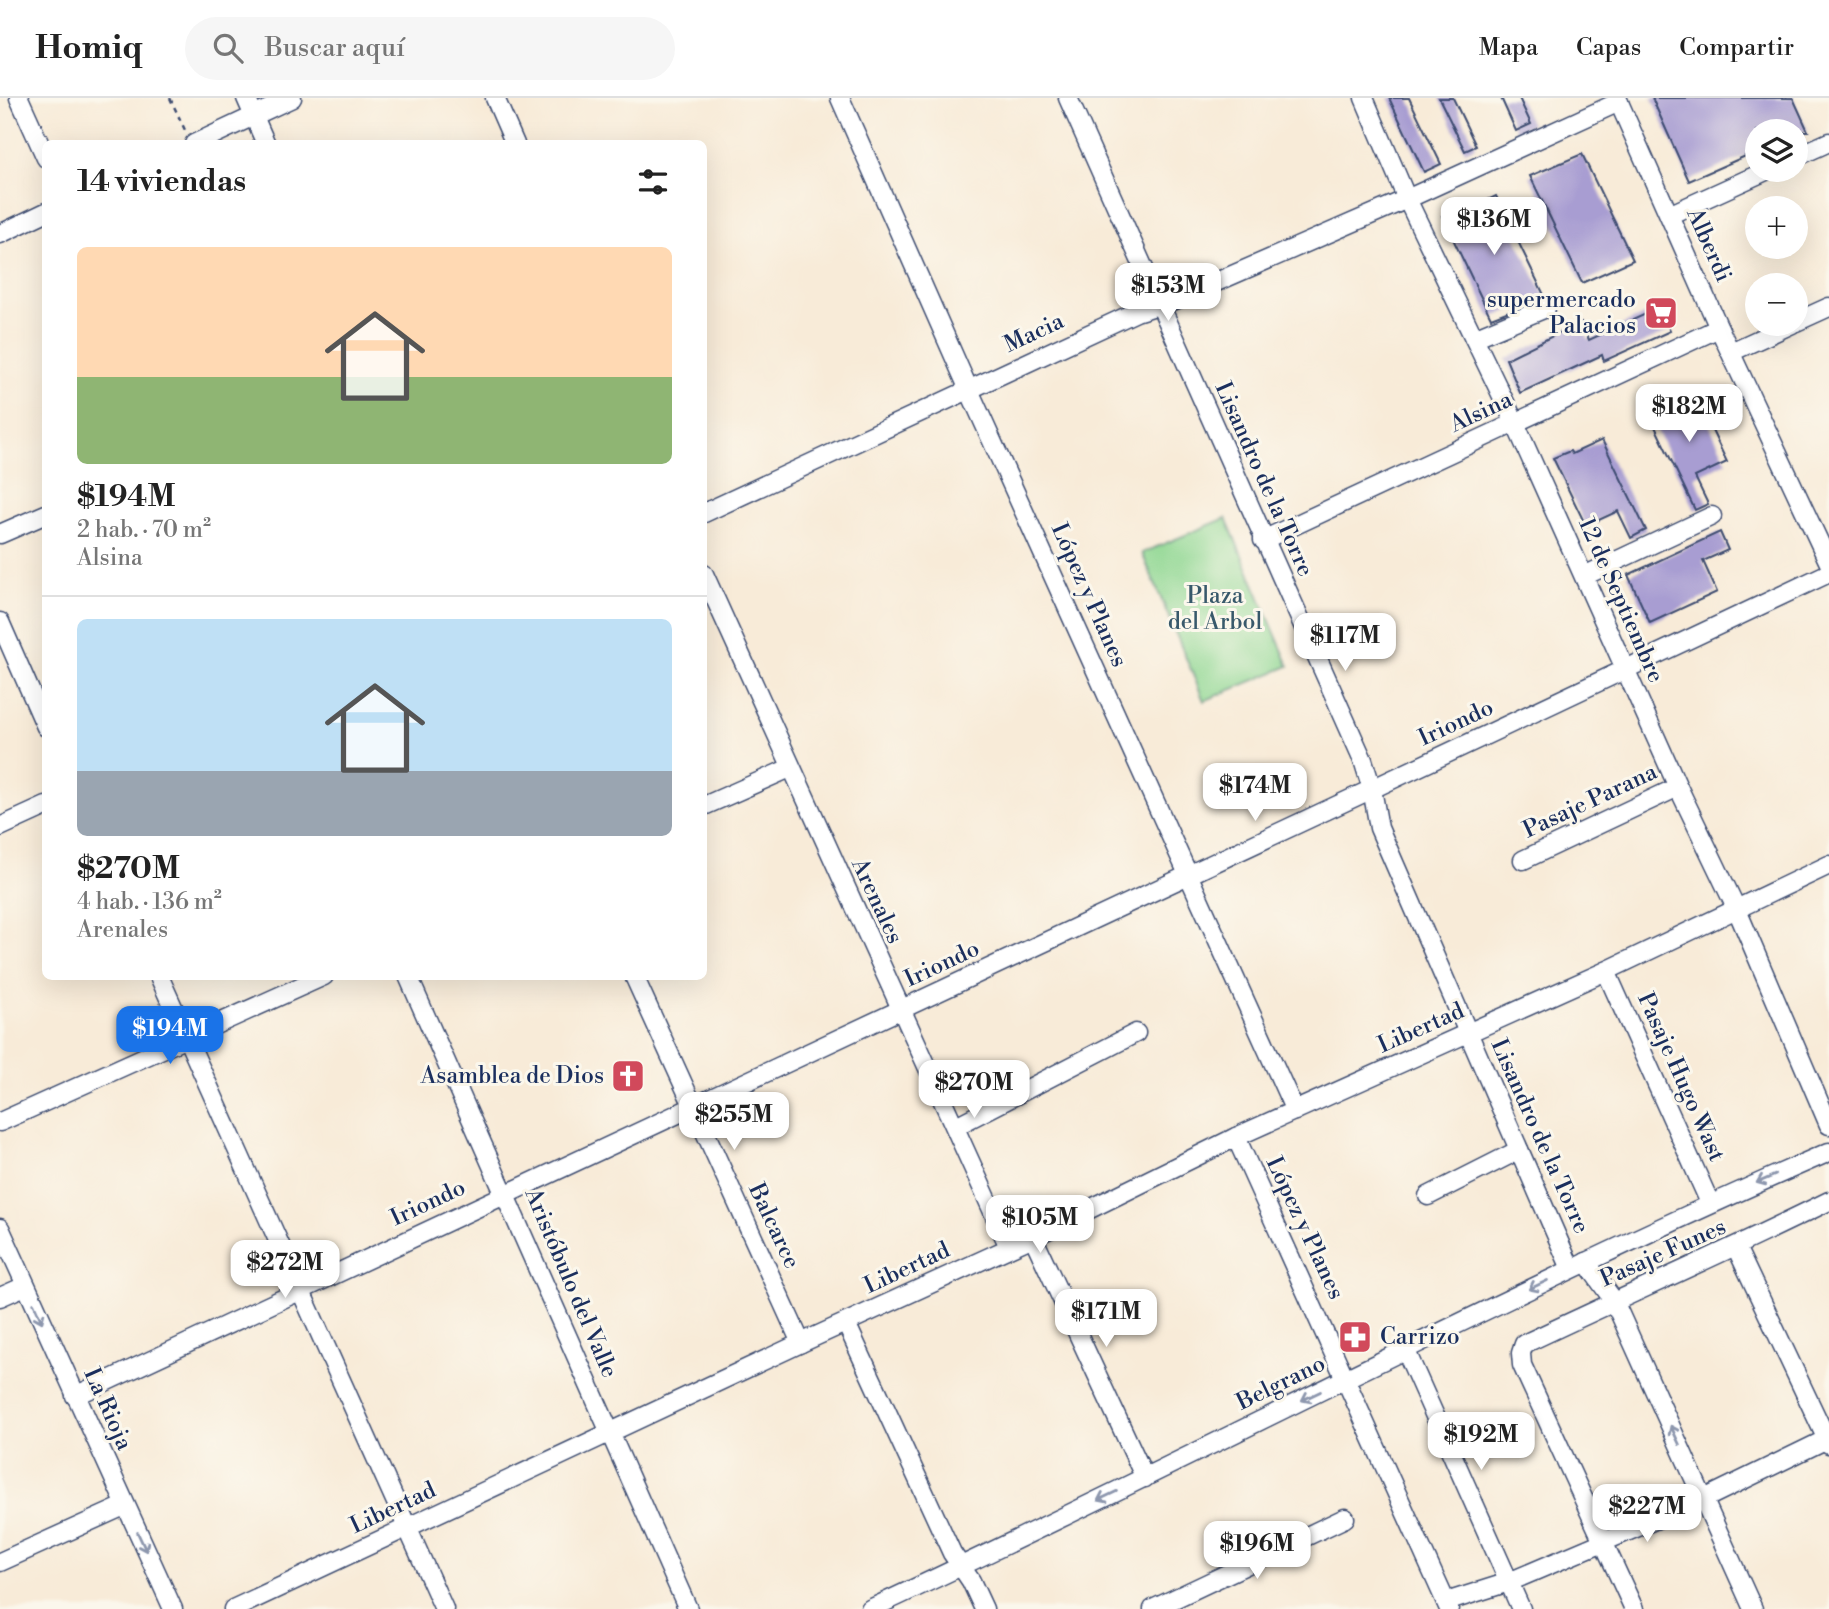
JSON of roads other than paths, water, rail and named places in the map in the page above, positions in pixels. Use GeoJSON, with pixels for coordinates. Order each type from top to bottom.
{"type":"FeatureCollection","features":[{"type":"Feature","properties":{"kind":"street"},"geometry":{"type":"LineString","coordinates":[[19,98],[42,149]]}},
{"type":"Feature","properties":{"kind":"street"},"geometry":{"type":"LineString","coordinates":[[246,98],[263,140]]}},
{"type":"Feature","properties":{"kind":"street"},"geometry":{"type":"LineString","coordinates":[[190,138],[254,116],[292,98]]}},
{"type":"Feature","properties":{"kind":"street"},"geometry":{"type":"LineString","coordinates":[[495,98],[513,140]]}},
{"type":"Feature","properties":{"kind":"street","name":"López y Planes"},"geometry":{"type":"LineString","coordinates":[[839,98],[1295,1111]]}},
{"type":"Feature","properties":{"kind":"street","name":"Lisandro de la Torre"},"geometry":{"type":"LineString","coordinates":[[1068,98],[1363,760],[1373,789],[1379,828],[1519,1150],[1578,1266],[1614,1301],[1754,1609]]}},
{"type":"Feature","properties":{"kind":"street","name":"12 de Septiembre"},"geometry":{"type":"LineString","coordinates":[[1364,98],[1407,199],[1515,423],[1678,787],[1737,910],[1829,1125]]}},
{"type":"Feature","properties":{"kind":"street","name":"Macia"},"geometry":{"type":"LineString","coordinates":[[707,512],[1136,312],[1161,305],[1407,199],[1618,100]]}},
{"type":"Feature","properties":{"kind":"street","name":"Alberdi"},"geometry":{"type":"LineString","coordinates":[[1618,100],[1719,328],[1829,563]]}},
{"type":"Feature","properties":{"kind":"street"},"geometry":{"type":"LineString","coordinates":[[1808,152],[1829,142]]}},
{"type":"Feature","properties":{"kind":"street"},"geometry":{"type":"LineString","coordinates":[[1668,215],[1745,180]]}},
{"type":"Feature","properties":{"kind":"street"},"geometry":{"type":"LineString","coordinates":[[0,234],[42,214]]}},
{"type":"Feature","properties":{"kind":"street"},"geometry":{"type":"LineString","coordinates":[[1808,317],[1829,307]]}},
{"type":"Feature","properties":{"kind":"street"},"geometry":{"type":"LineString","coordinates":[[1474,338],[1546,308]]}},
{"type":"Feature","properties":{"kind":"street","name":"Alsina"},"geometry":{"type":"LineString","coordinates":[[1263,540],[1719,328]]}},
{"type":"Feature","properties":{"kind":"street"},"geometry":{"type":"LineString","coordinates":[[1731,352],[1766,336]]}},
{"type":"Feature","properties":{"kind":"street"},"geometry":{"type":"LineString","coordinates":[[0,534],[42,516]]}},
{"type":"Feature","properties":{"kind":"street"},"geometry":{"type":"LineString","coordinates":[[1584,576],[1712,516]]}},
{"type":"Feature","properties":{"kind":"street","name":"Iriondo"},"geometry":{"type":"LineString","coordinates":[[75,1396],[1829,573]]}},
{"type":"Feature","properties":{"kind":"street","name":"Arenales"},"geometry":{"type":"LineString","coordinates":[[707,581],[1009,1247]]}},
{"type":"Feature","properties":{"kind":"street"},"geometry":{"type":"LineString","coordinates":[[0,622],[42,718]]}},
{"type":"Feature","properties":{"kind":"street"},"geometry":{"type":"LineString","coordinates":[[707,805],[790,768]]}},
{"type":"Feature","properties":{"kind":"street","name":"Pasaje Parana"},"geometry":{"type":"LineString","coordinates":[[1523,860],[1678,787]]}},
{"type":"Feature","properties":{"kind":"street"},"geometry":{"type":"LineString","coordinates":[[0,827],[42,808]]}},
{"type":"Feature","properties":{"kind":"street","name":"Libertad"},"geometry":{"type":"LineString","coordinates":[[233,1609],[1033,1237],[1236,1137],[1469,1034],[1829,865]]}},
{"type":"Feature","properties":{"kind":"street","name":"Pasaje Hugo Wast"},"geometry":{"type":"LineString","coordinates":[[1606,971],[1710,1203]]}},
{"type":"Feature","properties":{"kind":"street"},"geometry":{"type":"LineString","coordinates":[[161,980],[444,1609]]}},
{"type":"Feature","properties":{"kind":"street"},"geometry":{"type":"LineString","coordinates":[[0,1122],[315,980]]}},
{"type":"Feature","properties":{"kind":"street","name":"Aristóbulo del Valle"},"geometry":{"type":"LineString","coordinates":[[410,980],[688,1609]]}},
{"type":"Feature","properties":{"kind":"street","name":"Balcarce"},"geometry":{"type":"LineString","coordinates":[[636,980],[801,1343]]}},
{"type":"Feature","properties":{"kind":"street"},"geometry":{"type":"LineString","coordinates":[[956,1126],[1136,1033]]}},
{"type":"Feature","properties":{"kind":"street","name":"López y Planes"},"geometry":{"type":"LineString","coordinates":[[1236,1137],[1347,1378],[1447,1606]]}},
{"type":"Feature","properties":{"kind":"street"},"geometry":{"type":"LineString","coordinates":[[1428,1196],[1519,1150]]}},
{"type":"Feature","properties":{"kind":"street","name":"Belgrano"},"geometry":{"type":"LineString","coordinates":[[870,1609],[1710,1203],[1829,1152]]}},
{"type":"Feature","properties":{"kind":"street","name":"Pasaje Funes"},"geometry":{"type":"LineString","coordinates":[[1603,1542],[1522,1365],[1521,1353],[1524,1344],[1736,1247],[1829,1201]]}},
{"type":"Feature","properties":{"kind":"street","name":"La Rioja"},"geometry":{"type":"LineString","coordinates":[[0,1228],[173,1609]]}},
{"type":"Feature","properties":{"kind":"street"},"geometry":{"type":"LineString","coordinates":[[1033,1237],[1145,1478]]}},
{"type":"Feature","properties":{"kind":"street"},"geometry":{"type":"LineString","coordinates":[[1447,1606],[1704,1499],[1828,1440],[1736,1247]]}},
{"type":"Feature","properties":{"kind":"street"},"geometry":{"type":"LineString","coordinates":[[0,1297],[25,1286]]}},
{"type":"Feature","properties":{"kind":"street"},"geometry":{"type":"LineString","coordinates":[[846,1323],[952,1553],[985,1609]]}},
{"type":"Feature","properties":{"kind":"street"},"geometry":{"type":"LineString","coordinates":[[1406,1351],[1521,1609]]}},
{"type":"Feature","properties":{"kind":"street"},"geometry":{"type":"LineString","coordinates":[[0,1562],[124,1506]]}},
{"type":"Feature","properties":{"kind":"street"},"geometry":{"type":"LineString","coordinates":[[1153,1609],[1345,1518]]}},
{"type":"Feature","properties":{"kind":"street"},"geometry":{"type":"LineString","coordinates":[[1603,1542],[1634,1609]]}},
{"type":"Feature","properties":{"kind":"place","name":"supermercado Palacios"},"geometry":{"type":"Point","coordinates":[1661,313]}},
{"type":"Feature","properties":{"kind":"place","name":"Asamblea de Dios"},"geometry":{"type":"Point","coordinates":[628,1076]}},
{"type":"Feature","properties":{"kind":"place","name":"Carrizo"},"geometry":{"type":"Point","coordinates":[1355,1337]}},
{"type":"Feature","properties":{"kind":"park label","name":"Plaza del Arbol"},"geometry":{"type":"Point","coordinates":[1215,609]}}]}
